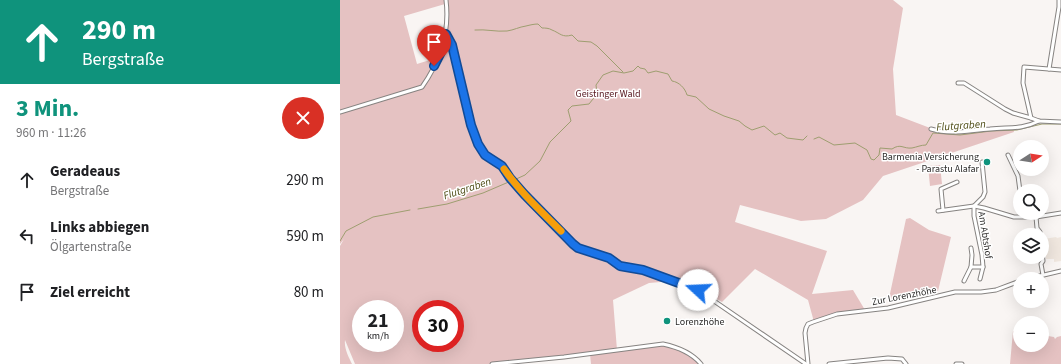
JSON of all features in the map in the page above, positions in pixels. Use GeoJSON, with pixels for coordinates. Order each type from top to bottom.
{"type":"FeatureCollection","features":[{"type":"Feature","properties":{"kind":"street"},"geometry":{"type":"LineString","coordinates":[[340,112],[422,87],[428,80],[441,52],[446,34],[448,18],[446,0]]}},
{"type":"Feature","properties":{"kind":"street"},"geometry":{"type":"LineString","coordinates":[[1049,69],[1060,7],[1059,0]]}},
{"type":"Feature","properties":{"kind":"street"},"geometry":{"type":"LineString","coordinates":[[446,34],[452,45],[471,125],[478,144],[485,155],[502,166],[524,194],[578,248],[609,258],[620,266],[643,270],[698,290],[807,364]]}},
{"type":"Feature","properties":{"kind":"street"},"geometry":{"type":"LineString","coordinates":[[1031,118],[1023,82],[1024,67],[1061,70]]}},
{"type":"Feature","properties":{"kind":"street"},"geometry":{"type":"LineString","coordinates":[[958,83],[964,83],[1013,113],[1039,121],[1061,122]]}},
{"type":"Feature","properties":{"kind":"street"},"geometry":{"type":"LineString","coordinates":[[931,129],[956,132],[1014,128],[1033,124],[1039,121]]}},
{"type":"Feature","properties":{"kind":"street"},"geometry":{"type":"LineString","coordinates":[[1008,156],[1018,176],[1019,184]]}},
{"type":"Feature","properties":{"kind":"street","name":"Am Abtshof"},"geometry":{"type":"LineString","coordinates":[[980,279],[983,267],[974,216],[974,206],[983,197],[985,192],[984,166],[982,162]]}},
{"type":"Feature","properties":{"kind":"street"},"geometry":{"type":"LineString","coordinates":[[943,210],[941,189],[957,182]]}},
{"type":"Feature","properties":{"kind":"street","name":"Am Abtshof"},"geometry":{"type":"LineString","coordinates":[[938,211],[974,206],[1013,217]]}},
{"type":"Feature","properties":{"kind":"street","name":"Am Abtshof"},"geometry":{"type":"LineString","coordinates":[[1049,214],[1061,213]]}},
{"type":"Feature","properties":{"kind":"street","name":"Am Abtshof"},"geometry":{"type":"LineString","coordinates":[[964,281],[971,267],[971,248]]}},
{"type":"Feature","properties":{"kind":"street","name":"Am Abtshof"},"geometry":{"type":"LineString","coordinates":[[971,267],[983,267]]}},
{"type":"Feature","properties":{"kind":"street"},"geometry":{"type":"LineString","coordinates":[[1049,274],[1061,271]]}},
{"type":"Feature","properties":{"kind":"street","name":"Zur Lorenzhöhe"},"geometry":{"type":"LineString","coordinates":[[807,364],[805,334],[808,324],[813,322],[837,314],[888,308],[955,292],[982,292],[996,290],[1013,284]]}},
{"type":"Feature","properties":{"kind":"street"},"geometry":{"type":"LineString","coordinates":[[492,364],[564,357],[663,344],[682,350],[702,364]]}},
{"type":"Feature","properties":{"kind":"street"},"geometry":{"type":"LineString","coordinates":[[829,364],[888,358],[902,359],[906,364]]}},
{"type":"Feature","properties":{"kind":"street"},"geometry":{"type":"LineString","coordinates":[[956,364],[962,364]]}},
{"type":"Feature","properties":{"kind":"shaded area"},"geometry":{"type":"Polygon","coordinates":[[[1061,237],[1061,261],[1054,262],[1054,259],[1049,259],[1049,238],[1061,237]]]}},
{"type":"Feature","properties":{"kind":"green space","name":"Geistinger Wald"},"geometry":{"type":"Polygon","coordinates":[[[340,0],[893,0],[903,8],[893,69],[896,115],[938,131],[1013,128],[1014,132],[883,176],[863,200],[826,219],[801,221],[740,205],[735,222],[827,251],[812,294],[853,290],[865,310],[837,314],[814,322],[808,300],[755,269],[722,302],[684,280],[649,283],[613,300],[617,350],[645,345],[673,346],[688,354],[701,364],[591,364],[590,354],[490,364],[355,364],[345,340],[346,349],[352,364],[340,364],[340,246],[344,239],[340,244],[340,0]],[[445,4],[404,16],[417,64],[433,59],[439,48],[446,18],[445,4]]]}},
{"type":"Feature","properties":{"kind":"green space"},"geometry":{"type":"Polygon","coordinates":[[[940,165],[942,184],[930,186],[928,166],[940,165]]]}},
{"type":"Feature","properties":{"kind":"green space"},"geometry":{"type":"Polygon","coordinates":[[[910,218],[929,230],[951,237],[938,291],[888,303],[906,219],[910,218]]]}},
{"type":"Feature","properties":{"kind":"green space"},"geometry":{"type":"Polygon","coordinates":[[[1013,331],[1013,352],[1049,352],[1049,336],[1054,337],[1055,339],[1061,336],[1061,364],[1010,364],[1013,331]]]}},
{"type":"Feature","properties":{"kind":"waterway"},"geometry":{"type":"LineString","coordinates":[[475,30],[507,31],[523,26],[538,24],[542,28],[550,29],[563,36],[572,35],[578,41],[591,42],[623,72]]}},
{"type":"Feature","properties":{"kind":"waterway","name":"Flutgraben"},"geometry":{"type":"LineString","coordinates":[[514,180],[525,175],[540,161],[550,142],[571,121],[568,110],[572,106],[589,104],[597,94],[596,85],[603,75],[613,71],[624,73],[633,71],[638,66],[645,69],[648,73],[656,71],[668,74],[672,81],[679,84],[687,95],[696,97],[709,109],[739,121],[752,130],[764,126],[775,135],[780,133],[787,138],[803,140],[807,136]]}},
{"type":"Feature","properties":{"kind":"waterway","name":"Flutgraben"},"geometry":{"type":"LineString","coordinates":[[814,139],[819,137],[834,145],[855,143],[867,150],[871,159],[874,160],[879,155],[880,148],[892,149],[898,146],[912,148],[926,145],[933,133],[960,135],[991,131],[1017,130],[1042,124],[1061,124]]}},
{"type":"Feature","properties":{"kind":"waterway","name":"Flutgraben"},"geometry":{"type":"LineString","coordinates":[[418,209],[447,204],[483,193],[511,181]]}},
{"type":"Feature","properties":{"kind":"waterway","name":"Flutgraben"},"geometry":{"type":"LineString","coordinates":[[340,241],[346,231],[373,217],[410,210]]}},
{"type":"Feature","properties":{"kind":"slow traffic"},"geometry":{"type":"LineString","coordinates":[[504,169],[524,194],[561,231]]}},
{"type":"Feature","properties":{"kind":"place","name":"Barmenia Versicherung - Parastu Alafar"},"geometry":{"type":"Point","coordinates":[987,162]}},
{"type":"Feature","properties":{"kind":"place","name":"Lorenzhöhe"},"geometry":{"type":"Point","coordinates":[667,321]}},
{"type":"Feature","properties":{"kind":"route"},"geometry":{"type":"LineString","coordinates":[[434,66],[441,52],[446,34],[452,45],[462,91],[471,125],[478,144],[485,155],[502,166],[524,194],[573,244],[578,248],[609,258],[620,266],[643,270],[698,290]]}}]}
